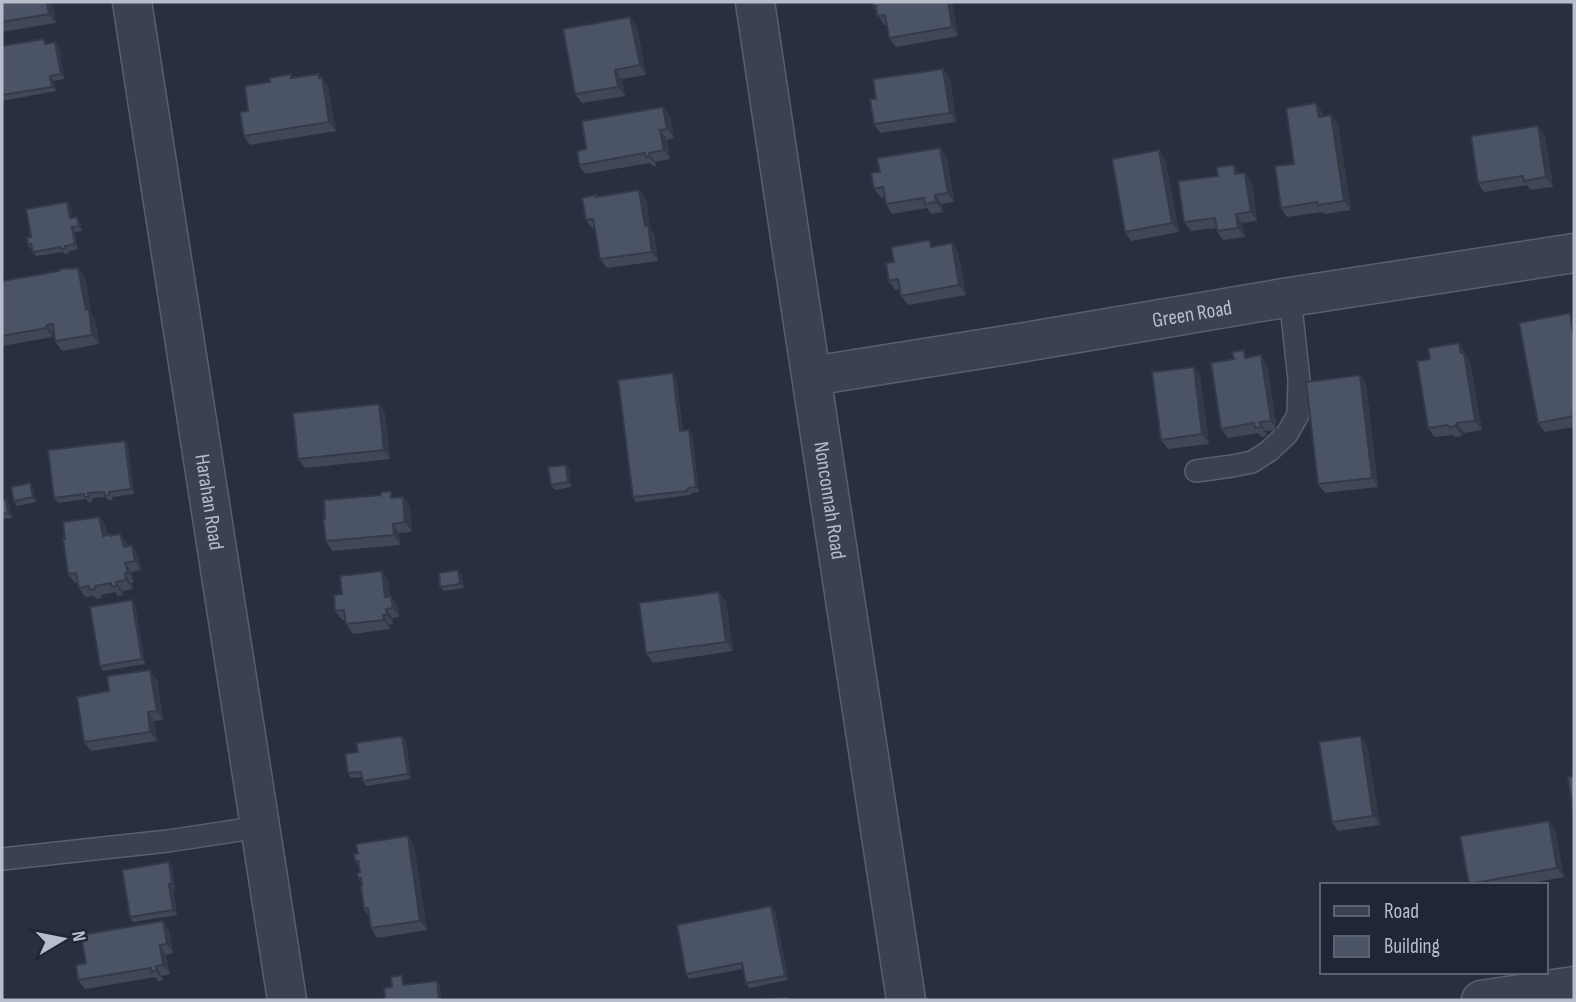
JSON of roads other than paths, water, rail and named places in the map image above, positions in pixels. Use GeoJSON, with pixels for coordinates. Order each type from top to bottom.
{"type":"FeatureCollection","features":[{"type":"Feature","properties":{"kind":"street","name":"Harahan Road"},"geometry":{"type":"LineString","coordinates":[[132,2],[287,1000]]}},
{"type":"Feature","properties":{"kind":"street","name":"Nonconnah Road"},"geometry":{"type":"LineString","coordinates":[[755,2],[906,1000]]}},
{"type":"Feature","properties":{"kind":"street","name":"Green Road"},"geometry":{"type":"LineString","coordinates":[[812,376],[1574,253]]}},
{"type":"Feature","properties":{"kind":"street"},"geometry":{"type":"LineString","coordinates":[[1481,1000],[1574,986]]}},
{"type":"Feature","properties":{"kind":"lane"},"geometry":{"type":"LineString","coordinates":[[1196,471],[1252,461],[1269,451],[1287,434],[1298,415],[1299,380],[1290,297]]}},
{"type":"Feature","properties":{"kind":"lane"},"geometry":{"type":"LineString","coordinates":[[2,859],[168,841],[260,827]]}}]}
